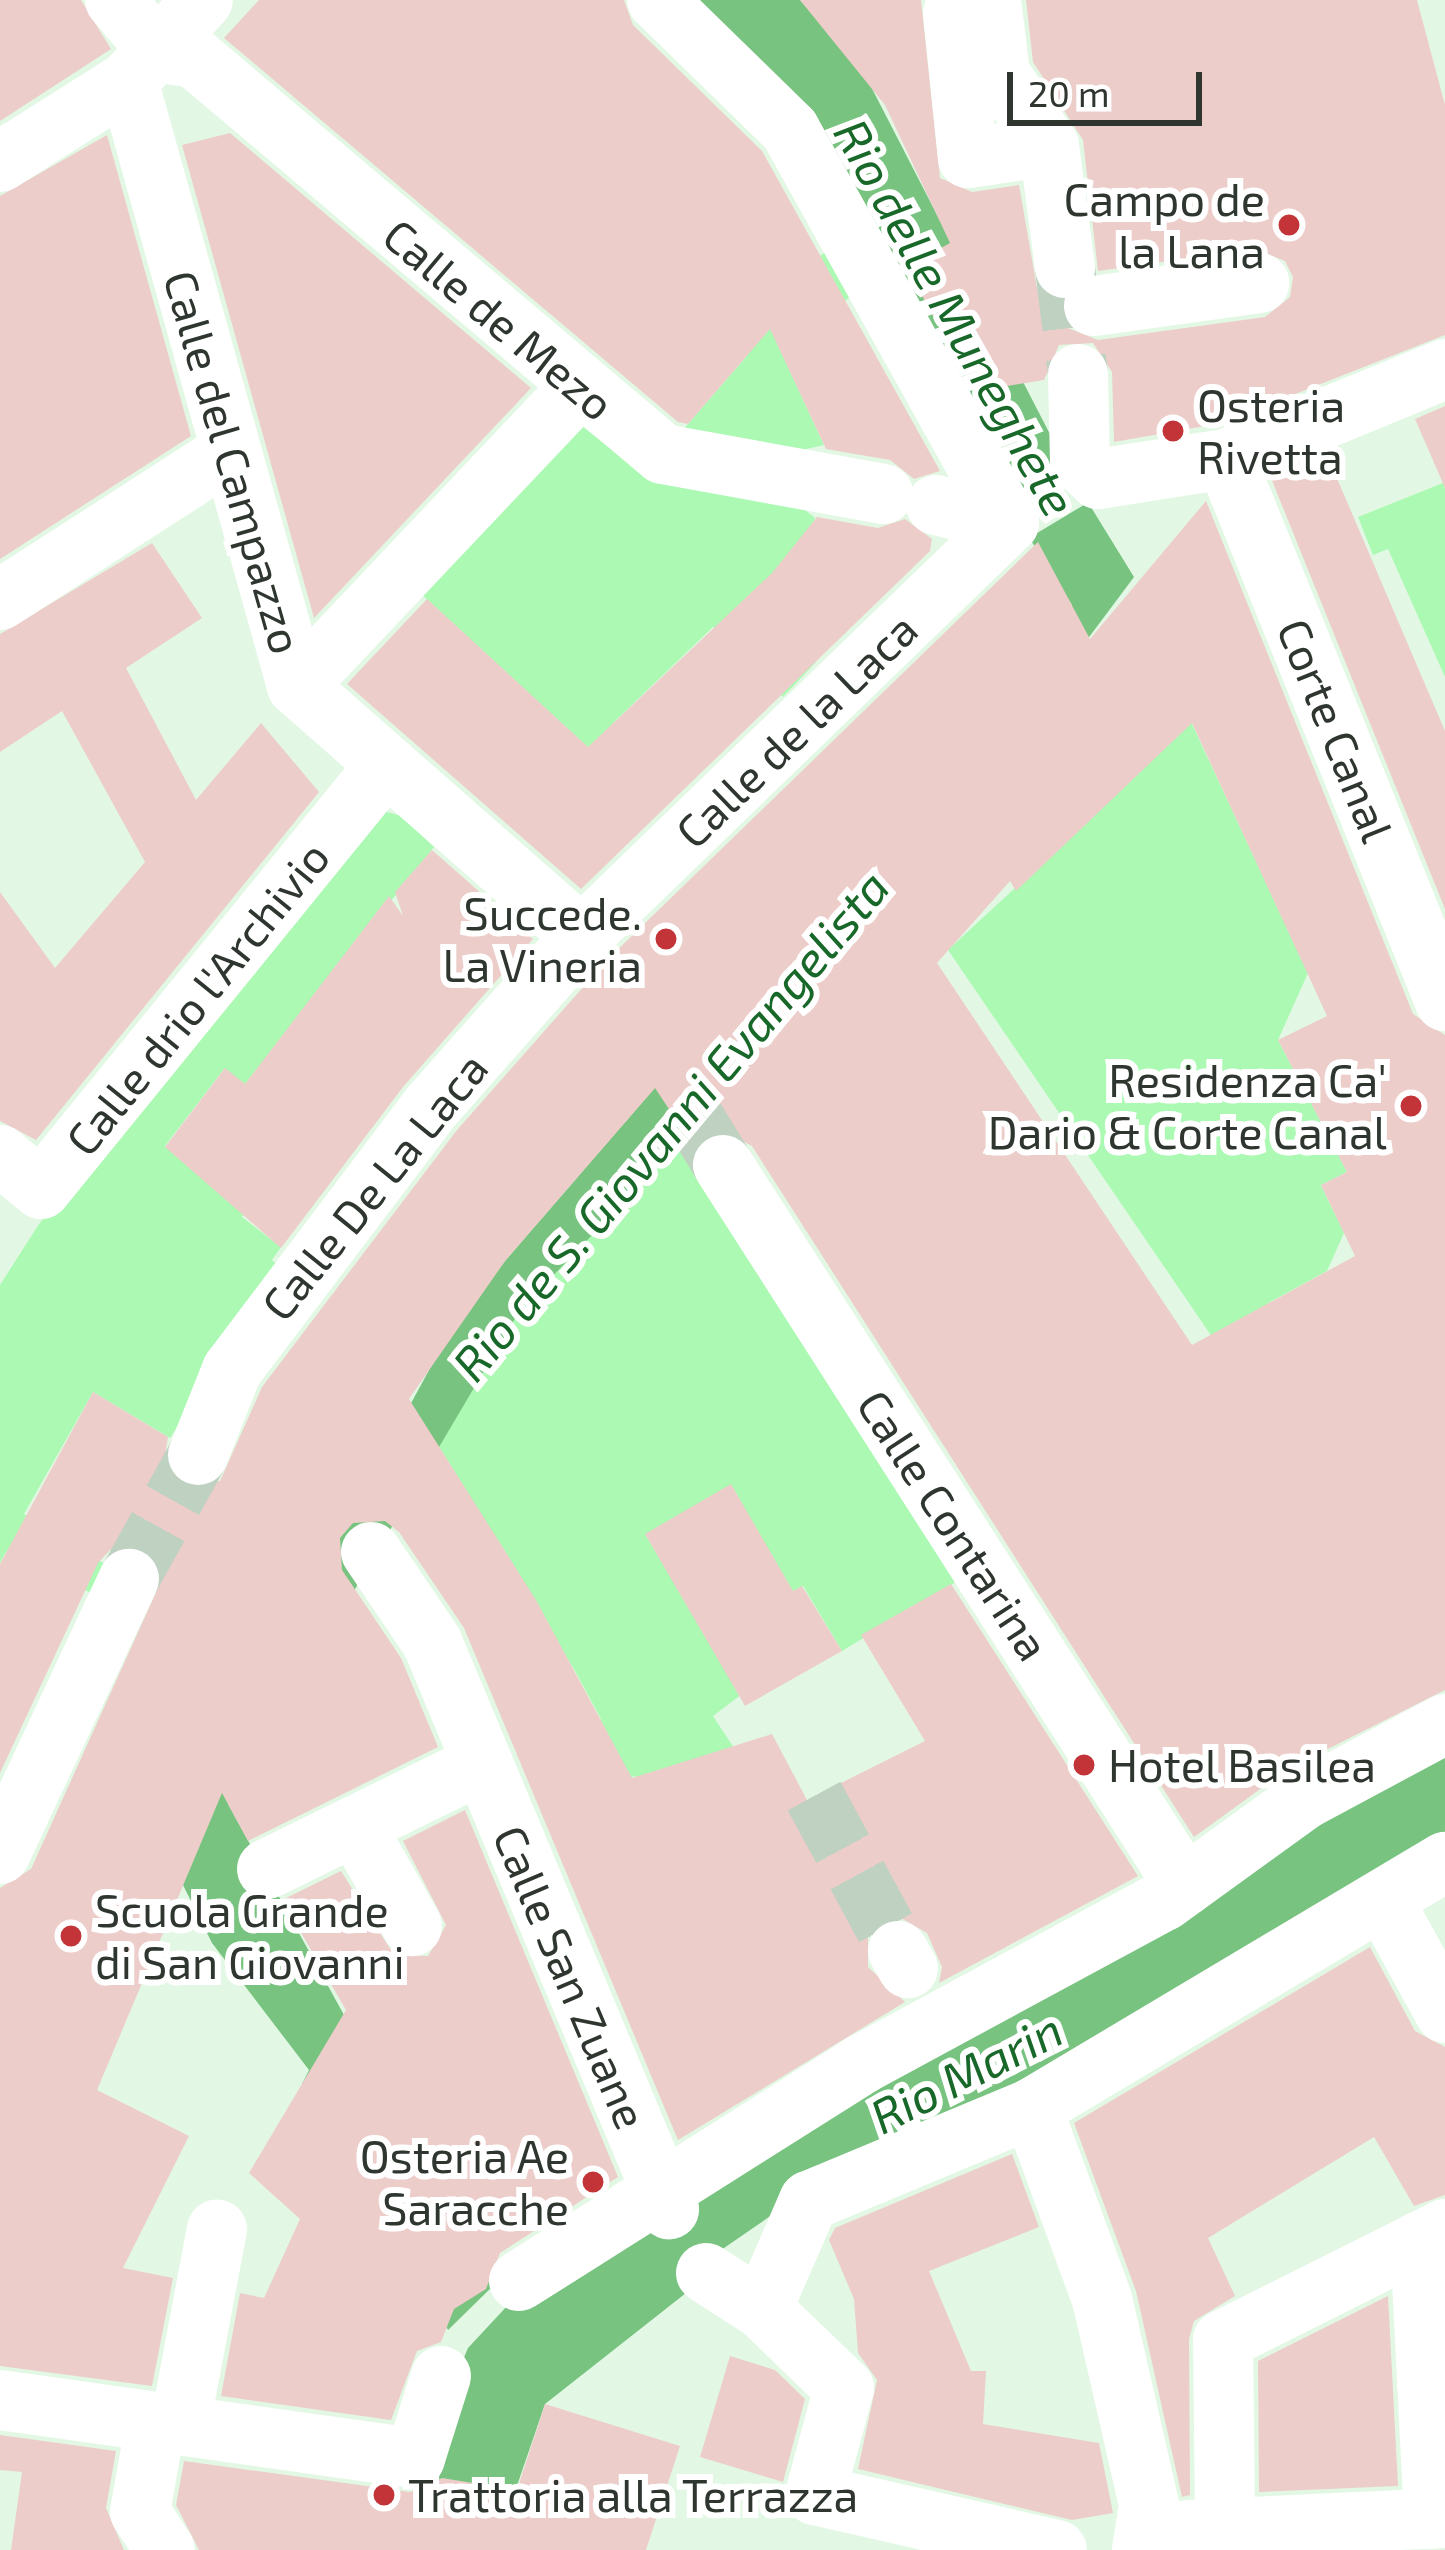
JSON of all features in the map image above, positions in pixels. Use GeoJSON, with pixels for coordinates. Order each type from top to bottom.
{"type":"FeatureCollection","features":[{"type":"Feature","properties":{"kind":"street"},"geometry":{"type":"LineString","coordinates":[[115,0],[144,67]]}},
{"type":"Feature","properties":{"kind":"street"},"geometry":{"type":"LineString","coordinates":[[0,162],[144,67],[203,0]]}},
{"type":"Feature","properties":{"kind":"street"},"geometry":{"type":"LineString","coordinates":[[657,0],[790,130],[964,439],[946,508]]}},
{"type":"Feature","properties":{"kind":"street"},"geometry":{"type":"LineString","coordinates":[[952,0],[980,76],[1045,140],[1080,287],[1259,283]]}},
{"type":"Feature","properties":{"kind":"street"},"geometry":{"type":"LineString","coordinates":[[991,0],[968,158],[1045,140]]}},
{"type":"Feature","properties":{"kind":"street","name":"Calle de Mezo"},"geometry":{"type":"LineString","coordinates":[[144,67],[195,58],[577,390],[663,454],[946,508]]}},
{"type":"Feature","properties":{"kind":"street","name":"Calle del Campazzo"},"geometry":{"type":"LineString","coordinates":[[144,67],[230,452],[297,686],[582,936]]}},
{"type":"Feature","properties":{"kind":"street"},"geometry":{"type":"LineString","coordinates":[[1078,374],[1080,462],[1098,478],[1226,459],[1325,405],[1445,369]]}},
{"type":"Feature","properties":{"kind":"street"},"geometry":{"type":"LineString","coordinates":[[297,686],[577,390]]}},
{"type":"Feature","properties":{"kind":"street"},"geometry":{"type":"LineString","coordinates":[[0,600],[230,452]]}},
{"type":"Feature","properties":{"kind":"street","name":"Corte Canal"},"geometry":{"type":"LineString","coordinates":[[1226,459],[1445,1001]]}},
{"type":"Feature","properties":{"kind":"street","name":"Calle de la Laca"},"geometry":{"type":"LineString","coordinates":[[582,936],[947,584],[946,508]]}},
{"type":"Feature","properties":{"kind":"street","name":"Calle drio l'Archivio"},"geometry":{"type":"LineString","coordinates":[[0,1155],[41,1189],[386,765]]}},
{"type":"Feature","properties":{"kind":"street","name":"Calle De La Laca"},"geometry":{"type":"LineString","coordinates":[[197,1455],[232,1370],[281,1298],[582,936]]}},
{"type":"Feature","properties":{"kind":"street","name":"Calle Contarina"},"geometry":{"type":"LineString","coordinates":[[724,1165],[1185,1886]]}},
{"type":"Feature","properties":{"kind":"street","name":"Calle San Zuane"},"geometry":{"type":"LineString","coordinates":[[371,1552],[432,1642],[664,2199]]}},
{"type":"Feature","properties":{"kind":"street"},"geometry":{"type":"LineString","coordinates":[[0,1854],[129,1579]]}},
{"type":"Feature","properties":{"kind":"street"},"geometry":{"type":"LineString","coordinates":[[519,2282],[664,2199],[920,1988],[1185,1886],[1305,1799],[1445,1724]]}},
{"type":"Feature","properties":{"kind":"street","name":"Calle San Zuane"},"geometry":{"type":"LineString","coordinates":[[267,1869],[481,1764]]}},
{"type":"Feature","properties":{"kind":"street"},"geometry":{"type":"LineString","coordinates":[[356,1827],[412,1926]]}},
{"type":"Feature","properties":{"kind":"street"},"geometry":{"type":"LineString","coordinates":[[762,2308],[809,2201],[1032,2108],[1445,1862]]}},
{"type":"Feature","properties":{"kind":"street"},"geometry":{"type":"LineString","coordinates":[[1383,1900],[1445,2013]]}},
{"type":"Feature","properties":{"kind":"street"},"geometry":{"type":"LineString","coordinates":[[1032,2108],[1102,2299],[1139,2536],[1216,2523],[1429,2519],[1433,2235],[1223,2340],[1216,2523]]}},
{"type":"Feature","properties":{"kind":"street"},"geometry":{"type":"LineString","coordinates":[[165,2550],[140,2512],[168,2423],[217,2229]]}},
{"type":"Feature","properties":{"kind":"street"},"geometry":{"type":"LineString","coordinates":[[706,2272],[762,2308],[844,2389],[815,2495],[1036,2543]]}},
{"type":"Feature","properties":{"kind":"street"},"geometry":{"type":"LineString","coordinates":[[0,2402],[415,2458],[441,2376]]}},
{"type":"Feature","properties":{"kind":"shaded area"},"geometry":{"type":"Polygon","coordinates":[[[836,245],[864,290],[775,339],[824,445],[793,452],[675,439],[746,357],[748,305],[836,245]]]}},
{"type":"Feature","properties":{"kind":"shaded area"},"geometry":{"type":"Polygon","coordinates":[[[579,424],[651,480],[785,494],[815,518],[804,543],[749,596],[816,662],[783,697],[713,627],[613,723],[618,775],[420,593],[579,424]]]}},
{"type":"Feature","properties":{"kind":"shaded area"},"geometry":{"type":"Polygon","coordinates":[[[1443,483],[1445,677],[1388,549],[1373,555],[1358,517],[1443,483]]]}},
{"type":"Feature","properties":{"kind":"shaded area"},"geometry":{"type":"Polygon","coordinates":[[[1184,707],[1308,973],[1278,1040],[1347,1172],[1321,1185],[1344,1233],[1327,1271],[1268,1303],[1221,1350],[948,950],[1120,791],[1184,707]]]}},
{"type":"Feature","properties":{"kind":"shaded area"},"geometry":{"type":"Polygon","coordinates":[[[383,811],[402,816],[434,847],[245,1084],[224,1069],[165,1146],[246,1210],[242,1217],[281,1247],[272,1260],[281,1268],[170,1438],[93,1392],[24,1514],[116,1571],[104,1599],[6,1552],[0,1563],[0,1285],[39,1224],[383,811]]]}},
{"type":"Feature","properties":{"kind":"shaded area"},"geometry":{"type":"Polygon","coordinates":[[[683,1130],[967,1575],[842,1651],[803,1586],[793,1591],[645,1534],[742,1694],[713,1716],[734,1748],[647,1799],[635,1776],[620,1781],[590,1729],[601,1719],[575,1671],[436,1442],[520,1310],[683,1130]]]}},
{"type":"Feature","properties":{"kind":"water"},"geometry":{"type":"Polygon","coordinates":[[[687,0],[800,0],[865,75],[1070,473],[1134,577],[817,1001],[520,1310],[228,1804],[504,2306],[1445,1750],[1445,1843],[1050,2087],[824,2179],[679,2279],[686,2293],[545,2404],[495,2550],[402,2550],[460,2350],[302,2084],[309,2070],[212,1943],[183,1885],[156,1871],[440,1350],[505,1261],[1072,605],[687,0]]]}},
{"type":"Feature","properties":{"kind":"pier"},"geometry":{"type":"Polygon","coordinates":[[[1073,466],[1093,499],[1032,536],[1012,503],[1073,466]]]}},
{"type":"Feature","properties":{"kind":"pier"},"geometry":{"type":"Polygon","coordinates":[[[494,2285],[508,2305],[468,2348],[455,2379],[445,2333],[494,2285]]]}},
{"type":"Feature","properties":{"kind":"building"},"geometry":{"type":"Polygon","coordinates":[[[0,0],[81,0],[111,49],[0,121],[0,0]]]}},
{"type":"Feature","properties":{"kind":"building"},"geometry":{"type":"Polygon","coordinates":[[[259,0],[624,0],[633,25],[762,151],[940,471],[914,479],[890,460],[826,449],[770,329],[688,424],[678,422],[224,38],[259,0]]]}},
{"type":"Feature","properties":{"kind":"building"},"geometry":{"type":"Polygon","coordinates":[[[800,0],[921,0],[940,178],[972,192],[1019,185],[1037,288],[1061,301],[1068,328],[1098,340],[1265,317],[1290,297],[1293,277],[1285,261],[1255,249],[1098,271],[1083,140],[1033,62],[1026,0],[1417,0],[1445,105],[1445,335],[1222,423],[1114,442],[1112,372],[1093,343],[1059,345],[1044,380],[975,391],[906,267],[950,243],[885,105],[800,0]]]}},
{"type":"Feature","properties":{"kind":"building"},"geometry":{"type":"Polygon","coordinates":[[[230,133],[531,388],[314,618],[182,145],[230,133]]]}},
{"type":"Feature","properties":{"kind":"building"},"geometry":{"type":"Polygon","coordinates":[[[107,135],[191,436],[0,559],[0,196],[107,135]]]}},
{"type":"Feature","properties":{"kind":"building"},"geometry":{"type":"Polygon","coordinates":[[[1445,406],[1445,488],[1415,419],[1445,406]]]}},
{"type":"Feature","properties":{"kind":"building"},"geometry":{"type":"Polygon","coordinates":[[[1327,455],[1445,731],[1445,909],[1271,478],[1327,455]]]}},
{"type":"Feature","properties":{"kind":"building"},"geometry":{"type":"Polygon","coordinates":[[[1206,501],[1413,1014],[1445,1035],[1445,1690],[1288,1769],[1194,1837],[752,1146],[723,1131],[694,1147],[655,1088],[505,1261],[409,1399],[536,1600],[632,1778],[772,1734],[807,1800],[925,1741],[861,1635],[951,1584],[1138,1876],[939,1983],[942,1967],[927,1933],[899,1917],[882,1921],[868,1935],[868,1967],[905,2002],[678,2140],[464,1628],[399,1532],[385,1521],[353,1523],[340,1538],[342,1570],[401,1658],[438,1747],[248,1841],[222,1793],[97,2090],[189,2136],[123,2268],[173,2278],[152,2386],[0,2366],[0,1888],[31,1869],[163,1577],[143,1547],[110,1550],[98,1563],[0,1773],[0,1564],[93,1392],[168,1437],[164,1461],[184,1486],[220,1481],[262,1387],[457,1130],[607,960],[1038,542],[1090,639],[1206,501]],[[1192,723],[1016,891],[1010,881],[937,963],[1192,1345],[1355,1256],[1321,1185],[1347,1172],[1278,1040],[1327,1016],[1192,723]]]}},
{"type":"Feature","properties":{"kind":"building"},"geometry":{"type":"Polygon","coordinates":[[[817,517],[878,528],[905,519],[932,539],[930,551],[581,889],[347,684],[427,599],[588,747],[772,573],[817,517]]]}},
{"type":"Feature","properties":{"kind":"building"},"geometry":{"type":"Polygon","coordinates":[[[152,543],[202,618],[126,668],[196,800],[261,723],[319,792],[36,1140],[0,1121],[0,892],[55,968],[145,862],[62,711],[0,752],[0,634],[152,543]]]}},
{"type":"Feature","properties":{"kind":"building"},"geometry":{"type":"Polygon","coordinates":[[[432,850],[533,939],[403,1087],[281,1248],[165,1147],[225,1068],[245,1084],[389,896],[403,916],[395,892],[432,850]]]}},
{"type":"Feature","properties":{"kind":"building"},"geometry":{"type":"Polygon","coordinates":[[[731,1484],[793,1591],[802,1586],[842,1651],[745,1706],[645,1534],[731,1484]]]}},
{"type":"Feature","properties":{"kind":"building"},"geometry":{"type":"Polygon","coordinates":[[[465,1810],[618,2177],[500,2253],[486,2289],[454,2309],[441,2342],[417,2351],[391,2420],[221,2396],[240,2293],[264,2298],[300,2219],[249,2173],[346,2010],[282,1900],[341,1871],[394,1955],[428,1956],[446,1925],[403,1841],[465,1810]]]}},
{"type":"Feature","properties":{"kind":"building"},"geometry":{"type":"Polygon","coordinates":[[[1370,1947],[1415,2031],[1445,2047],[1445,2195],[1414,2206],[1374,2137],[1208,2238],[1235,2296],[1194,2321],[1189,2339],[1190,2495],[1182,2497],[1136,2291],[1074,2123],[1370,1947]]]}},
{"type":"Feature","properties":{"kind":"building"},"geometry":{"type":"Polygon","coordinates":[[[1012,2154],[1039,2227],[929,2271],[971,2371],[986,2371],[983,2424],[1099,2443],[1113,2513],[1072,2520],[858,2469],[877,2380],[858,2353],[854,2299],[829,2240],[835,2228],[1012,2154]]]}},
{"type":"Feature","properties":{"kind":"building"},"geometry":{"type":"Polygon","coordinates":[[[1388,2296],[1398,2486],[1259,2492],[1258,2361],[1388,2296]]]}},
{"type":"Feature","properties":{"kind":"building"},"geometry":{"type":"Polygon","coordinates":[[[730,2356],[775,2370],[805,2399],[783,2482],[700,2457],[730,2356]]]}},
{"type":"Feature","properties":{"kind":"building"},"geometry":{"type":"Polygon","coordinates":[[[545,2404],[680,2446],[646,2550],[199,2550],[176,2505],[184,2461],[410,2492],[442,2478],[517,2490],[545,2404]]]}},
{"type":"Feature","properties":{"kind":"building"},"geometry":{"type":"Polygon","coordinates":[[[0,2435],[116,2451],[106,2508],[124,2550],[11,2550],[22,2472],[0,2470],[0,2435]]]}},
{"type":"Feature","properties":{"kind":"tunnel"},"geometry":{"type":"LineString","coordinates":[[1065,268],[1078,374]]}},
{"type":"Feature","properties":{"kind":"tunnel"},"geometry":{"type":"LineString","coordinates":[[695,1119],[723,1165]]}},
{"type":"Feature","properties":{"kind":"tunnel"},"geometry":{"type":"LineString","coordinates":[[129,1579],[198,1455]]}},
{"type":"Feature","properties":{"kind":"tunnel"},"geometry":{"type":"LineString","coordinates":[[814,1796],[898,1951]]}},
{"type":"Feature","properties":{"kind":"place","name":"Campo de la Lana"},"geometry":{"type":"Point","coordinates":[1289,225]}},
{"type":"Feature","properties":{"kind":"place","name":"Osteria Rivetta"},"geometry":{"type":"Point","coordinates":[1173,431]}},
{"type":"Feature","properties":{"kind":"place","name":"Succede. La Vineria"},"geometry":{"type":"Point","coordinates":[666,939]}},
{"type":"Feature","properties":{"kind":"place","name":"Residenza Ca' Dario & Corte Canal"},"geometry":{"type":"Point","coordinates":[1411,1106]}},
{"type":"Feature","properties":{"kind":"place","name":"Hotel Basilea"},"geometry":{"type":"Point","coordinates":[1084,1765]}},
{"type":"Feature","properties":{"kind":"place","name":"Scuola Grande di San Giovanni"},"geometry":{"type":"Point","coordinates":[71,1936]}},
{"type":"Feature","properties":{"kind":"place","name":"Osteria Ae Saracche"},"geometry":{"type":"Point","coordinates":[593,2182]}},
{"type":"Feature","properties":{"kind":"place","name":"Trattoria alla Terrazza"},"geometry":{"type":"Point","coordinates":[384,2495]}},
{"type":"Feature","properties":{"kind":"water label","name":"Rio delle Muneghete"},"geometry":{"type":"Point","coordinates":[956,317]}},
{"type":"Feature","properties":{"kind":"water label","name":"Rio de S. Giovanni Evangelista"},"geometry":{"type":"Point","coordinates":[670,1125]}},
{"type":"Feature","properties":{"kind":"water label","name":"Rio Marin"},"geometry":{"type":"Point","coordinates":[966,2072]}}]}
